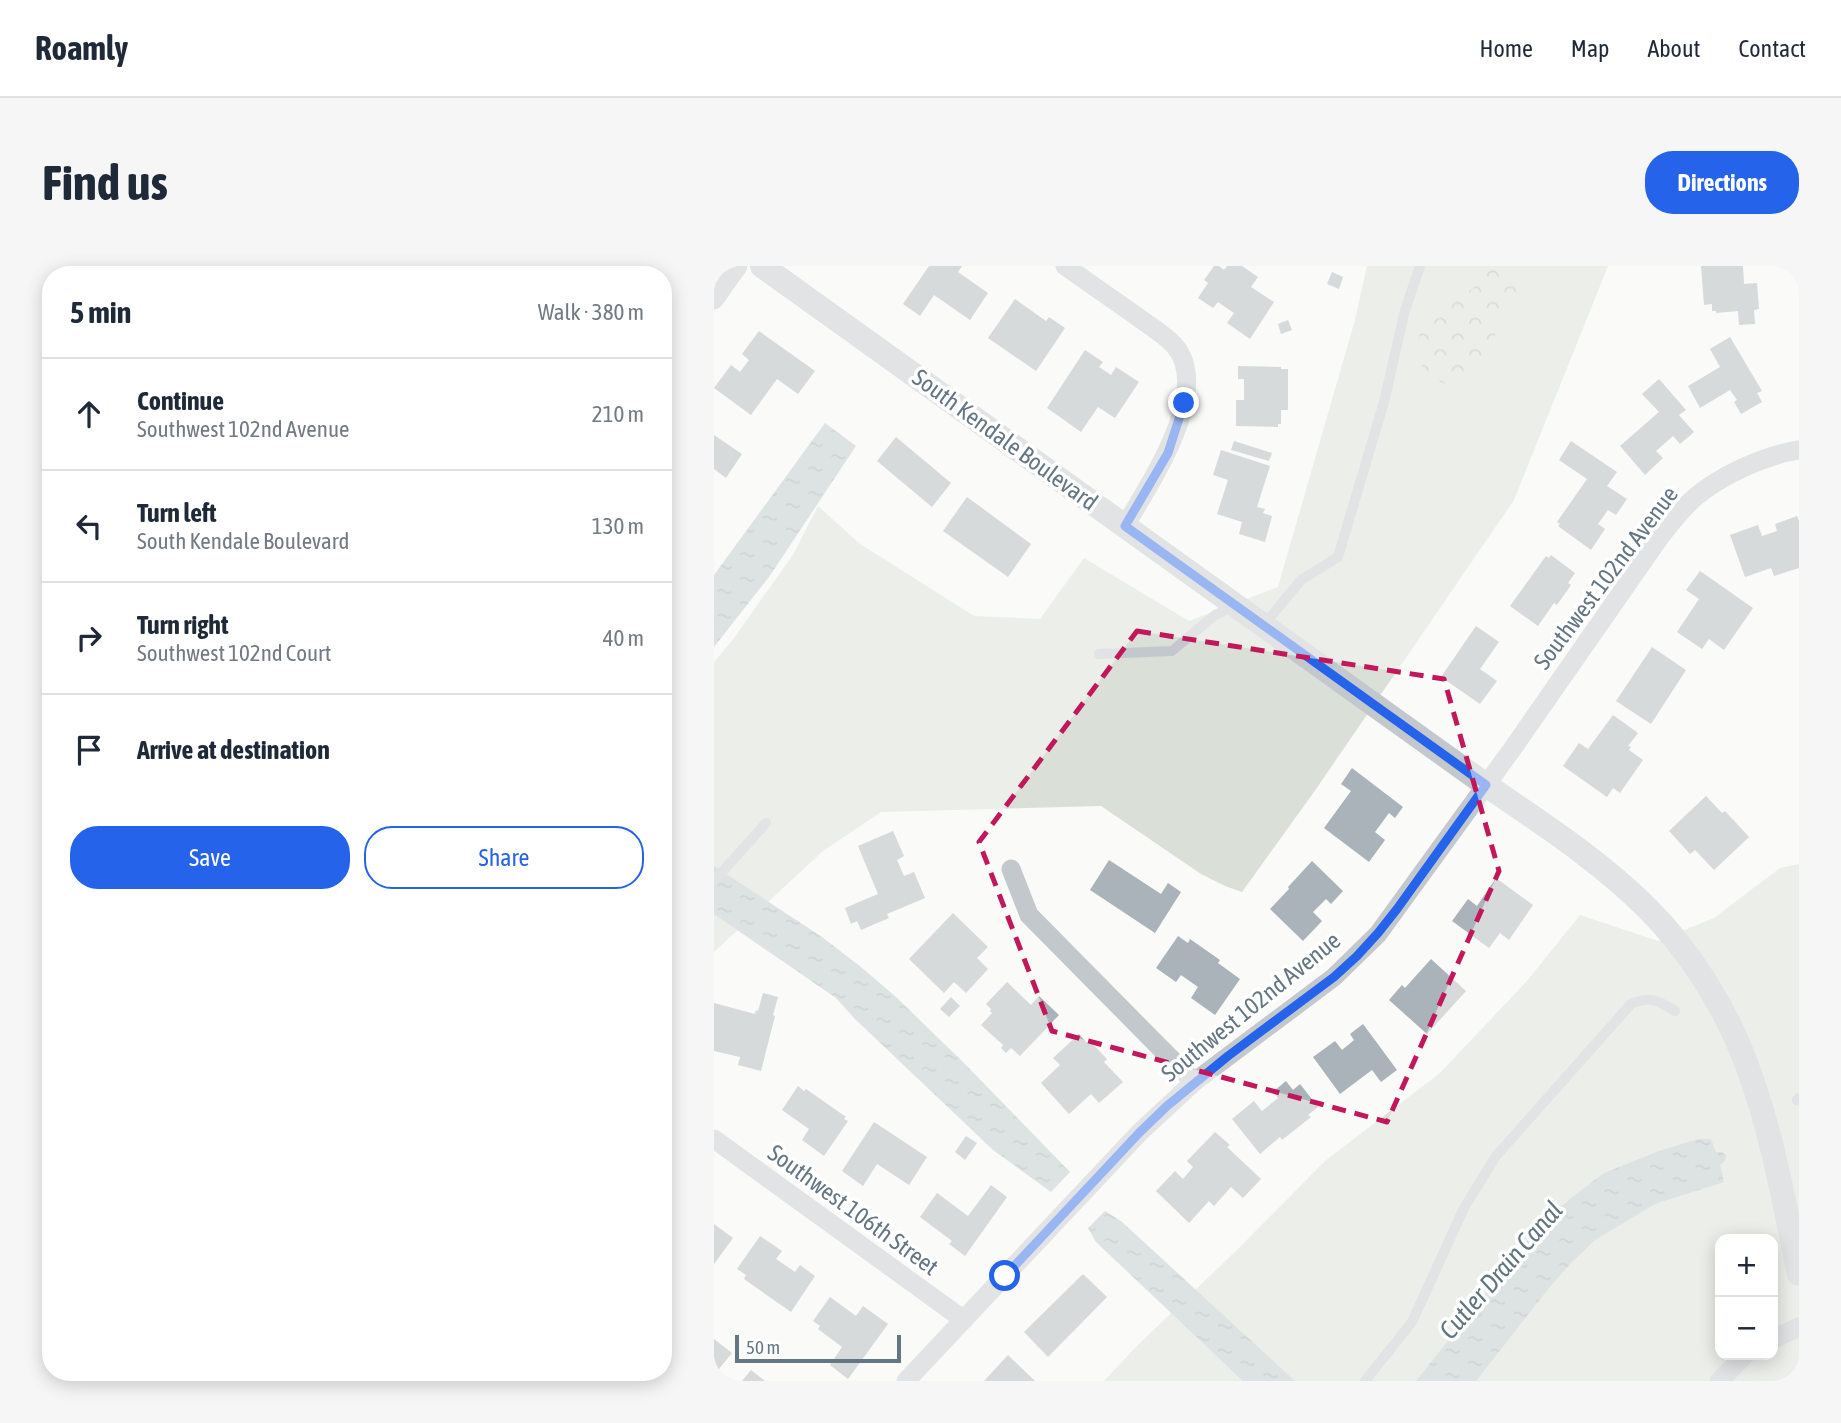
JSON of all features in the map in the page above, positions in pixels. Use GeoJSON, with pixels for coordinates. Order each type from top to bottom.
{"type":"FeatureCollection","features":[{"type":"Feature","properties":{"kind":"street"},"geometry":{"type":"LineString","coordinates":[[714,300],[738,266]]}},
{"type":"Feature","properties":{"kind":"street","name":"South Kendale Boulevard"},"geometry":{"type":"LineString","coordinates":[[762,266],[1486,785],[1564,838],[1647,907],[1699,974],[1736,1039],[1754,1084],[1776,1166],[1799,1273]]}},
{"type":"Feature","properties":{"kind":"street"},"geometry":{"type":"LineString","coordinates":[[1065,266],[1167,338],[1186,366],[1186,394],[1168,453],[1125,526]]}},
{"type":"Feature","properties":{"kind":"street","name":"Southwest 102nd Avenue"},"geometry":{"type":"LineString","coordinates":[[906,1381],[1140,1132],[1194,1082],[1325,984],[1378,933],[1486,785],[1660,537],[1684,508],[1706,489],[1740,470],[1799,450]]}},
{"type":"Feature","properties":{"kind":"street"},"geometry":{"type":"LineString","coordinates":[[1011,869],[1029,915],[1194,1082]]}},
{"type":"Feature","properties":{"kind":"street","name":"Southwest 106th Street"},"geometry":{"type":"LineString","coordinates":[[714,1139],[964,1320]]}},
{"type":"Feature","properties":{"kind":"street"},"geometry":{"type":"LineString","coordinates":[[1778,1337],[1799,1327]]}},
{"type":"Feature","properties":{"kind":"street"},"geometry":{"type":"LineString","coordinates":[[1719,1381],[1740,1360]]}},
{"type":"Feature","properties":{"kind":"lane"},"geometry":{"type":"LineString","coordinates":[[1263,625],[1301,579],[1338,557],[1384,402],[1405,310],[1420,266]]}},
{"type":"Feature","properties":{"kind":"lane"},"geometry":{"type":"LineString","coordinates":[[1099,654],[1172,651],[1215,615],[1235,605]]}},
{"type":"Feature","properties":{"kind":"lane"},"geometry":{"type":"LineString","coordinates":[[714,881],[766,823]]}},
{"type":"Feature","properties":{"kind":"lane"},"geometry":{"type":"LineString","coordinates":[[1365,1381],[1412,1322],[1464,1208],[1496,1156],[1630,1004],[1644,999],[1660,1002],[1675,1011]]}},
{"type":"Feature","properties":{"kind":"highlighted area"},"geometry":{"type":"Polygon","coordinates":[[[1137,631],[1444,679],[1499,871],[1387,1122],[1052,1031],[979,842],[1137,631]]]}},
{"type":"Feature","properties":{"kind":"green space"},"geometry":{"type":"Polygon","coordinates":[[[1367,266],[1608,266],[1514,500],[1314,792],[1242,892],[1201,874],[1101,806],[881,812],[823,851],[714,952],[714,662],[793,555],[818,506],[860,544],[974,616],[1040,619],[1084,558],[1189,621],[1278,587],[1355,320],[1367,266]]]}},
{"type":"Feature","properties":{"kind":"green space"},"geometry":{"type":"Polygon","coordinates":[[[1489,266],[1504,266],[1516,277],[1519,287],[1472,378],[1466,383],[1456,385],[1440,382],[1426,371],[1418,357],[1417,346],[1422,330],[1443,295],[1473,289],[1489,266]]]}},
{"type":"Feature","properties":{"kind":"green space"},"geometry":{"type":"Polygon","coordinates":[[[1799,864],[1799,1381],[1104,1381],[1325,1161],[1440,1073],[1527,981],[1580,915],[1658,941],[1714,918],[1780,868],[1799,864]]]}},
{"type":"Feature","properties":{"kind":"water"},"geometry":{"type":"Polygon","coordinates":[[[825,423],[856,446],[769,577],[714,647],[714,575],[825,423]]]}},
{"type":"Feature","properties":{"kind":"water"},"geometry":{"type":"Polygon","coordinates":[[[714,866],[822,937],[896,997],[1070,1172],[1051,1192],[993,1150],[836,998],[714,914],[714,866]]]}},
{"type":"Feature","properties":{"kind":"water"},"geometry":{"type":"Polygon","coordinates":[[[1698,1139],[1711,1139],[1716,1152],[1722,1152],[1726,1156],[1720,1165],[1724,1182],[1655,1204],[1595,1240],[1549,1288],[1476,1381],[1416,1381],[1539,1226],[1571,1198],[1604,1173],[1698,1139]]]}},
{"type":"Feature","properties":{"kind":"water"},"geometry":{"type":"Polygon","coordinates":[[[1105,1211],[1121,1221],[1295,1381],[1243,1381],[1096,1242],[1088,1228],[1105,1211]]]}},
{"type":"Feature","properties":{"kind":"building"},"geometry":{"type":"Polygon","coordinates":[[[929,266],[962,266],[958,272],[988,293],[970,320],[934,295],[920,316],[903,304],[929,266]]]}},
{"type":"Feature","properties":{"kind":"building"},"geometry":{"type":"Polygon","coordinates":[[[1214,266],[1224,270],[1227,266],[1242,266],[1258,277],[1251,287],[1274,302],[1250,339],[1227,323],[1234,313],[1218,302],[1213,308],[1198,298],[1208,283],[1204,280],[1214,266]]]}},
{"type":"Feature","properties":{"kind":"building"},"geometry":{"type":"Polygon","coordinates":[[[1701,266],[1743,266],[1744,284],[1757,283],[1759,309],[1754,310],[1755,324],[1739,325],[1738,311],[1716,313],[1712,311],[1712,304],[1704,305],[1701,266]]]}},
{"type":"Feature","properties":{"kind":"building"},"geometry":{"type":"Polygon","coordinates":[[[1332,272],[1343,277],[1339,289],[1327,284],[1332,272]]]}},
{"type":"Feature","properties":{"kind":"building"},"geometry":{"type":"Polygon","coordinates":[[[1015,299],[1046,321],[1049,317],[1065,328],[1036,371],[988,338],[1015,299]]]}},
{"type":"Feature","properties":{"kind":"building"},"geometry":{"type":"Polygon","coordinates":[[[1288,320],[1292,330],[1281,334],[1278,324],[1288,320]]]}},
{"type":"Feature","properties":{"kind":"building"},"geometry":{"type":"Polygon","coordinates":[[[759,331],[815,371],[798,394],[777,379],[751,415],[714,388],[731,365],[740,372],[749,360],[742,354],[759,331]]]}},
{"type":"Feature","properties":{"kind":"building"},"geometry":{"type":"Polygon","coordinates":[[[1730,337],[1762,391],[1757,393],[1762,402],[1741,414],[1734,402],[1737,400],[1730,390],[1700,408],[1688,386],[1720,367],[1710,349],[1730,337]]]}},
{"type":"Feature","properties":{"kind":"building"},"geometry":{"type":"Polygon","coordinates":[[[1085,350],[1103,362],[1099,367],[1111,375],[1116,367],[1139,382],[1115,418],[1098,407],[1081,432],[1047,408],[1085,350]]]}},
{"type":"Feature","properties":{"kind":"building"},"geometry":{"type":"Polygon","coordinates":[[[1238,366],[1288,369],[1288,410],[1281,410],[1281,424],[1278,424],[1278,427],[1236,426],[1236,400],[1244,400],[1244,379],[1238,379],[1238,366]]]}},
{"type":"Feature","properties":{"kind":"building"},"geometry":{"type":"Polygon","coordinates":[[[1659,379],[1686,410],[1679,415],[1694,432],[1680,444],[1673,436],[1656,451],[1663,458],[1645,475],[1620,446],[1659,412],[1642,394],[1659,379]]]}},
{"type":"Feature","properties":{"kind":"building"},"geometry":{"type":"Polygon","coordinates":[[[714,435],[742,454],[726,478],[714,469],[714,435]]]}},
{"type":"Feature","properties":{"kind":"building"},"geometry":{"type":"Polygon","coordinates":[[[896,437],[951,483],[932,507],[877,461],[896,437]]]}},
{"type":"Feature","properties":{"kind":"building"},"geometry":{"type":"Polygon","coordinates":[[[1234,441],[1272,453],[1269,461],[1231,450],[1234,441]]]}},
{"type":"Feature","properties":{"kind":"building"},"geometry":{"type":"Polygon","coordinates":[[[1571,441],[1617,472],[1607,486],[1627,499],[1616,515],[1608,510],[1598,524],[1605,529],[1591,550],[1558,526],[1560,524],[1557,522],[1587,479],[1559,460],[1571,441]]]}},
{"type":"Feature","properties":{"kind":"building"},"geometry":{"type":"Polygon","coordinates":[[[1221,450],[1270,466],[1257,507],[1265,509],[1263,513],[1272,516],[1265,542],[1239,534],[1242,522],[1217,514],[1228,480],[1213,475],[1221,450]]]}},
{"type":"Feature","properties":{"kind":"building"},"geometry":{"type":"Polygon","coordinates":[[[967,497],[1031,544],[1008,577],[943,531],[967,497]]]}},
{"type":"Feature","properties":{"kind":"building"},"geometry":{"type":"Polygon","coordinates":[[[1797,516],[1799,568],[1774,576],[1771,568],[1745,577],[1730,535],[1758,525],[1762,536],[1777,531],[1775,524],[1797,516]]]}},
{"type":"Feature","properties":{"kind":"building"},"geometry":{"type":"Polygon","coordinates":[[[1551,555],[1575,573],[1568,583],[1571,585],[1538,626],[1510,606],[1546,556],[1549,558],[1551,555]]]}},
{"type":"Feature","properties":{"kind":"building"},"geometry":{"type":"Polygon","coordinates":[[[1700,571],[1753,608],[1724,650],[1709,639],[1702,649],[1677,632],[1699,599],[1686,590],[1700,571]]]}},
{"type":"Feature","properties":{"kind":"building"},"geometry":{"type":"Polygon","coordinates":[[[1476,626],[1499,642],[1480,669],[1497,681],[1480,704],[1441,677],[1476,626]]]}},
{"type":"Feature","properties":{"kind":"building"},"geometry":{"type":"Polygon","coordinates":[[[1652,647],[1686,670],[1651,724],[1616,701],[1652,647]]]}},
{"type":"Feature","properties":{"kind":"building"},"geometry":{"type":"Polygon","coordinates":[[[1613,715],[1638,733],[1628,746],[1631,747],[1629,750],[1643,760],[1620,793],[1613,788],[1607,797],[1563,766],[1579,743],[1588,749],[1613,715]]]}},
{"type":"Feature","properties":{"kind":"building"},"geometry":{"type":"Polygon","coordinates":[[[1352,768],[1403,807],[1395,818],[1389,813],[1375,832],[1385,840],[1369,862],[1324,828],[1351,791],[1341,784],[1352,768]]]}},
{"type":"Feature","properties":{"kind":"building"},"geometry":{"type":"Polygon","coordinates":[[[1706,796],[1722,813],[1725,811],[1749,837],[1714,870],[1695,850],[1690,854],[1669,831],[1706,796]]]}},
{"type":"Feature","properties":{"kind":"building"},"geometry":{"type":"Polygon","coordinates":[[[893,831],[904,856],[897,860],[904,876],[914,872],[925,898],[887,914],[889,918],[861,930],[857,921],[851,924],[845,908],[878,894],[858,846],[893,831]]]}},
{"type":"Feature","properties":{"kind":"building"},"geometry":{"type":"Polygon","coordinates":[[[1109,860],[1161,894],[1168,883],[1181,892],[1155,933],[1090,890],[1109,860]]]}},
{"type":"Feature","properties":{"kind":"building"},"geometry":{"type":"Polygon","coordinates":[[[1312,861],[1343,891],[1331,904],[1326,899],[1313,912],[1322,921],[1303,941],[1270,909],[1312,861]]]}},
{"type":"Feature","properties":{"kind":"building"},"geometry":{"type":"Polygon","coordinates":[[[1496,878],[1533,905],[1509,940],[1500,933],[1489,948],[1452,921],[1468,899],[1477,906],[1496,878]]]}},
{"type":"Feature","properties":{"kind":"building"},"geometry":{"type":"Polygon","coordinates":[[[953,913],[988,947],[977,958],[988,969],[966,993],[954,982],[944,993],[909,959],[953,913]]]}},
{"type":"Feature","properties":{"kind":"building"},"geometry":{"type":"Polygon","coordinates":[[[1178,936],[1188,943],[1190,939],[1220,960],[1218,963],[1240,979],[1215,1015],[1191,998],[1198,987],[1181,975],[1176,982],[1156,968],[1178,936]]]}},
{"type":"Feature","properties":{"kind":"building"},"geometry":{"type":"Polygon","coordinates":[[[1431,959],[1466,991],[1427,1034],[1389,1000],[1402,985],[1405,988],[1431,959]]]}},
{"type":"Feature","properties":{"kind":"building"},"geometry":{"type":"Polygon","coordinates":[[[1007,982],[1031,1005],[1039,996],[1059,1015],[1020,1056],[1011,1048],[1006,1053],[1001,1048],[1003,1045],[981,1025],[992,1013],[986,1004],[1007,982]]]}},
{"type":"Feature","properties":{"kind":"building"},"geometry":{"type":"Polygon","coordinates":[[[763,993],[778,997],[761,1071],[738,1065],[740,1057],[714,1051],[714,1003],[755,1014],[763,993]]]}},
{"type":"Feature","properties":{"kind":"building"},"geometry":{"type":"Polygon","coordinates":[[[951,997],[960,1006],[949,1017],[940,1009],[951,997]]]}},
{"type":"Feature","properties":{"kind":"building"},"geometry":{"type":"Polygon","coordinates":[[[1363,1024],[1397,1070],[1381,1082],[1372,1070],[1340,1094],[1313,1057],[1335,1041],[1342,1050],[1354,1040],[1350,1034],[1363,1024]]]}},
{"type":"Feature","properties":{"kind":"building"},"geometry":{"type":"Polygon","coordinates":[[[1079,1034],[1087,1043],[1090,1041],[1107,1059],[1104,1062],[1123,1082],[1099,1103],[1091,1094],[1069,1114],[1041,1083],[1060,1065],[1053,1058],[1079,1034]]]}},
{"type":"Feature","properties":{"kind":"building"},"geometry":{"type":"Polygon","coordinates":[[[1286,1081],[1293,1090],[1300,1084],[1318,1107],[1308,1115],[1311,1117],[1260,1154],[1232,1119],[1254,1101],[1262,1111],[1278,1098],[1273,1092],[1286,1081]]]}},
{"type":"Feature","properties":{"kind":"building"},"geometry":{"type":"Polygon","coordinates":[[[798,1086],[846,1117],[844,1119],[848,1121],[824,1156],[802,1140],[809,1129],[782,1110],[798,1086]]]}},
{"type":"Feature","properties":{"kind":"building"},"geometry":{"type":"Polygon","coordinates":[[[874,1122],[927,1157],[909,1185],[877,1164],[863,1186],[842,1171],[874,1122]]]}},
{"type":"Feature","properties":{"kind":"building"},"geometry":{"type":"Polygon","coordinates":[[[1215,1132],[1261,1179],[1243,1198],[1231,1187],[1214,1206],[1209,1201],[1189,1223],[1156,1191],[1175,1171],[1183,1179],[1193,1167],[1187,1161],[1215,1132]]]}},
{"type":"Feature","properties":{"kind":"building"},"geometry":{"type":"Polygon","coordinates":[[[966,1136],[977,1143],[965,1160],[955,1152],[966,1136]]]}},
{"type":"Feature","properties":{"kind":"building"},"geometry":{"type":"Polygon","coordinates":[[[991,1185],[1007,1197],[965,1256],[949,1244],[952,1241],[920,1217],[937,1193],[968,1216],[991,1185]]]}},
{"type":"Feature","properties":{"kind":"building"},"geometry":{"type":"Polygon","coordinates":[[[714,1224],[733,1238],[714,1264],[714,1224]]]}},
{"type":"Feature","properties":{"kind":"building"},"geometry":{"type":"Polygon","coordinates":[[[760,1236],[782,1251],[776,1259],[795,1272],[800,1265],[815,1276],[791,1312],[744,1279],[746,1275],[737,1269],[760,1236]]]}},
{"type":"Feature","properties":{"kind":"building"},"geometry":{"type":"Polygon","coordinates":[[[1083,1274],[1107,1297],[1048,1357],[1024,1332],[1083,1274]]]}},
{"type":"Feature","properties":{"kind":"building"},"geometry":{"type":"Polygon","coordinates":[[[830,1297],[856,1316],[863,1306],[888,1324],[848,1379],[830,1365],[842,1347],[818,1329],[820,1326],[813,1321],[830,1297]]]}},
{"type":"Feature","properties":{"kind":"building"},"geometry":{"type":"Polygon","coordinates":[[[714,1339],[732,1353],[714,1375],[714,1339]]]}},
{"type":"Feature","properties":{"kind":"building"},"geometry":{"type":"Polygon","coordinates":[[[1008,1355],[1035,1381],[984,1381],[1008,1355]]]}},
{"type":"Feature","properties":{"kind":"building"},"geometry":{"type":"Polygon","coordinates":[[[751,1370],[765,1381],[742,1381],[751,1370]]]}},
{"type":"Feature","properties":{"kind":"route"},"geometry":{"type":"LineString","coordinates":[[1005,1276],[1167,1106],[1194,1082],[1334,977],[1357,956],[1397,909],[1486,785],[1125,526],[1168,453],[1184,403]]}},
{"type":"Feature","properties":{"kind":"water label","name":"Cutler Drain Canal"},"geometry":{"type":"Point","coordinates":[1501,1270]}}]}
